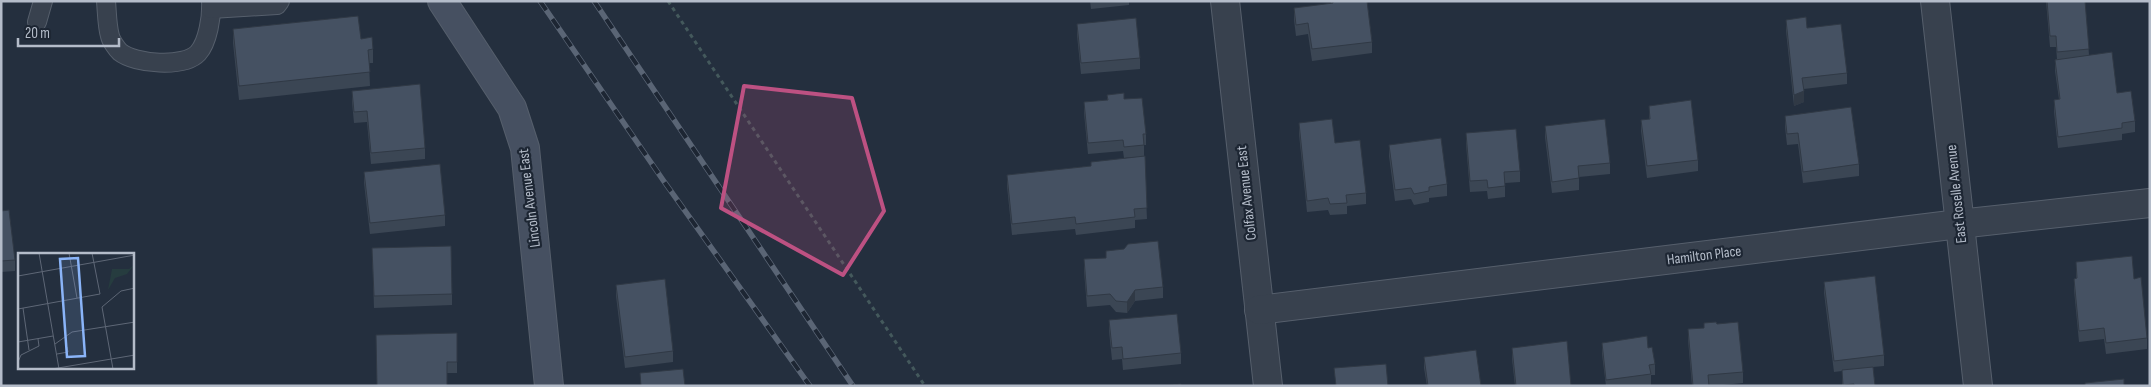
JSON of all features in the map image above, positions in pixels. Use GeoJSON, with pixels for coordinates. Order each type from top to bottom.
{"type":"FeatureCollection","features":[{"type":"Feature","properties":{"kind":"street","name":"Lincoln Avenue East"},"geometry":{"type":"LineString","coordinates":[[442,1],[512,108],[525,148],[549,386]]}},
{"type":"Feature","properties":{"kind":"street","name":"Colfax Avenue East"},"geometry":{"type":"LineString","coordinates":[[1225,1],[1268,386]]}},
{"type":"Feature","properties":{"kind":"street","name":"East Roselle Avenue"},"geometry":{"type":"LineString","coordinates":[[1935,1],[1978,386]]}},
{"type":"Feature","properties":{"kind":"street","name":"Hamilton Place"},"geometry":{"type":"LineString","coordinates":[[1259,310],[1959,224],[2150,204]]}},
{"type":"Feature","properties":{"kind":"lane"},"geometry":{"type":"LineString","coordinates":[[37,22],[43,1]]}},
{"type":"Feature","properties":{"kind":"lane"},"geometry":{"type":"LineString","coordinates":[[106,1],[110,37],[120,52],[135,59],[158,62],[182,62],[198,53],[208,31],[211,5],[277,5],[280,1]]}},
{"type":"Feature","properties":{"kind":"path"},"geometry":{"type":"LineString","coordinates":[[668,1],[926,386]]}},
{"type":"Feature","properties":{"kind":"highlighted area"},"geometry":{"type":"Polygon","coordinates":[[[744,86],[852,98],[884,211],[843,275],[721,208],[744,86]]]}},
{"type":"Feature","properties":{"kind":"building"},"geometry":{"type":"Polygon","coordinates":[[[1333,1],[1367,1],[1372,42],[1312,49],[1308,23],[1296,25],[1294,8],[1333,3],[1333,1]]]}},
{"type":"Feature","properties":{"kind":"building"},"geometry":{"type":"Polygon","coordinates":[[[2047,1],[2085,1],[2089,49],[2057,52],[2056,36],[2050,36],[2047,1]]]}},
{"type":"Feature","properties":{"kind":"building"},"geometry":{"type":"Polygon","coordinates":[[[358,16],[361,39],[372,37],[373,49],[368,50],[370,72],[239,86],[233,29],[358,16]]]}},
{"type":"Feature","properties":{"kind":"building"},"geometry":{"type":"Polygon","coordinates":[[[1806,17],[1807,28],[1841,24],[1847,73],[1802,78],[1804,91],[1794,95],[1786,20],[1806,17]]]}},
{"type":"Feature","properties":{"kind":"building"},"geometry":{"type":"Polygon","coordinates":[[[1136,18],[1140,58],[1081,63],[1077,24],[1136,18]]]}},
{"type":"Feature","properties":{"kind":"building"},"geometry":{"type":"Polygon","coordinates":[[[2112,52],[2117,93],[2131,91],[2135,121],[2122,123],[2122,128],[2058,137],[2054,100],[2060,99],[2055,60],[2112,52]]]}},
{"type":"Feature","properties":{"kind":"building"},"geometry":{"type":"Polygon","coordinates":[[[420,84],[425,148],[371,153],[367,111],[354,112],[352,91],[420,84]]]}},
{"type":"Feature","properties":{"kind":"building"},"geometry":{"type":"Polygon","coordinates":[[[1124,93],[1124,99],[1142,98],[1146,134],[1143,134],[1144,145],[1124,147],[1123,140],[1088,143],[1084,102],[1108,100],[1107,95],[1124,93]]]}},
{"type":"Feature","properties":{"kind":"building"},"geometry":{"type":"Polygon","coordinates":[[[1691,100],[1698,160],[1647,166],[1641,120],[1650,119],[1649,106],[1691,100]]]}},
{"type":"Feature","properties":{"kind":"building"},"geometry":{"type":"Polygon","coordinates":[[[1851,107],[1859,164],[1803,172],[1798,133],[1787,134],[1785,116],[1851,107]]]}},
{"type":"Feature","properties":{"kind":"building"},"geometry":{"type":"Polygon","coordinates":[[[1332,119],[1335,143],[1360,140],[1366,193],[1346,195],[1347,203],[1330,204],[1328,198],[1307,201],[1299,123],[1332,119]]]}},
{"type":"Feature","properties":{"kind":"building"},"geometry":{"type":"Polygon","coordinates":[[[1605,119],[1610,163],[1578,166],[1579,178],[1552,182],[1545,126],[1605,119]]]}},
{"type":"Feature","properties":{"kind":"building"},"geometry":{"type":"Polygon","coordinates":[[[1516,129],[1520,171],[1504,172],[1505,186],[1488,188],[1487,180],[1470,181],[1466,133],[1516,129]]]}},
{"type":"Feature","properties":{"kind":"building"},"geometry":{"type":"Polygon","coordinates":[[[1441,138],[1447,184],[1429,187],[1429,191],[1414,194],[1411,188],[1395,190],[1389,145],[1441,138]]]}},
{"type":"Feature","properties":{"kind":"building"},"geometry":{"type":"Polygon","coordinates":[[[1145,156],[1147,208],[1134,209],[1135,217],[1076,224],[1075,217],[1012,224],[1007,175],[1091,166],[1091,162],[1145,156]]]}},
{"type":"Feature","properties":{"kind":"building"},"geometry":{"type":"Polygon","coordinates":[[[440,164],[445,215],[370,223],[364,172],[440,164]]]}},
{"type":"Feature","properties":{"kind":"building"},"geometry":{"type":"Polygon","coordinates":[[[9,210],[15,260],[1,261],[1,211],[9,210]]]}},
{"type":"Feature","properties":{"kind":"building"},"geometry":{"type":"Polygon","coordinates":[[[1158,241],[1163,287],[1135,290],[1127,302],[1116,301],[1110,294],[1087,296],[1084,259],[1106,258],[1106,251],[1124,249],[1128,244],[1158,241]]]}},
{"type":"Feature","properties":{"kind":"building"},"geometry":{"type":"Polygon","coordinates":[[[451,246],[452,294],[374,296],[372,248],[451,246]]]}},
{"type":"Feature","properties":{"kind":"building"},"geometry":{"type":"Polygon","coordinates":[[[2132,256],[2134,279],[2141,277],[2147,338],[2106,343],[2104,328],[2079,331],[2074,279],[2077,278],[2076,262],[2132,256]]]}},
{"type":"Feature","properties":{"kind":"building"},"geometry":{"type":"Polygon","coordinates":[[[1875,276],[1884,355],[1834,361],[1824,282],[1875,276]]]}},
{"type":"Feature","properties":{"kind":"building"},"geometry":{"type":"Polygon","coordinates":[[[665,279],[673,351],[625,357],[616,285],[665,279]]]}},
{"type":"Feature","properties":{"kind":"building"},"geometry":{"type":"Polygon","coordinates":[[[1177,314],[1181,353],[1123,359],[1122,347],[1112,348],[1109,320],[1177,314]]]}},
{"type":"Feature","properties":{"kind":"building"},"geometry":{"type":"Polygon","coordinates":[[[1716,322],[1717,324],[1738,322],[1743,372],[1708,375],[1709,386],[1693,386],[1688,329],[1704,328],[1704,323],[1716,322]]]}},
{"type":"Feature","properties":{"kind":"building"},"geometry":{"type":"Polygon","coordinates":[[[457,333],[457,362],[447,362],[447,386],[377,386],[376,335],[457,333]]]}},
{"type":"Feature","properties":{"kind":"building"},"geometry":{"type":"Polygon","coordinates":[[[1647,336],[1648,348],[1652,347],[1655,364],[1649,365],[1651,374],[1606,380],[1602,343],[1647,336]]]}},
{"type":"Feature","properties":{"kind":"building"},"geometry":{"type":"Polygon","coordinates":[[[1567,341],[1571,386],[1516,386],[1512,348],[1567,341]]]}},
{"type":"Feature","properties":{"kind":"building"},"geometry":{"type":"Polygon","coordinates":[[[1476,350],[1481,386],[1428,386],[1424,357],[1476,350]]]}},
{"type":"Feature","properties":{"kind":"building"},"geometry":{"type":"Polygon","coordinates":[[[1386,364],[1388,386],[1336,386],[1334,368],[1386,364]]]}},
{"type":"Feature","properties":{"kind":"building"},"geometry":{"type":"Polygon","coordinates":[[[1873,367],[1875,386],[1843,385],[1842,370],[1873,367]]]}},
{"type":"Feature","properties":{"kind":"building"},"geometry":{"type":"Polygon","coordinates":[[[683,369],[685,386],[641,386],[640,373],[683,369]]]}},
{"type":"Feature","properties":{"kind":"building"},"geometry":{"type":"Polygon","coordinates":[[[2124,379],[2124,386],[2085,386],[2085,383],[2124,379]]]}},
{"type":"Feature","properties":{"kind":"building"},"geometry":{"type":"Polygon","coordinates":[[[1181,384],[1181,386],[1164,386],[1181,384]]]}},
{"type":"Feature","properties":{"kind":"railway"},"geometry":{"type":"LineString","coordinates":[[540,1],[663,180],[810,386]]}},
{"type":"Feature","properties":{"kind":"railway"},"geometry":{"type":"LineString","coordinates":[[594,1],[853,386]]}}]}
